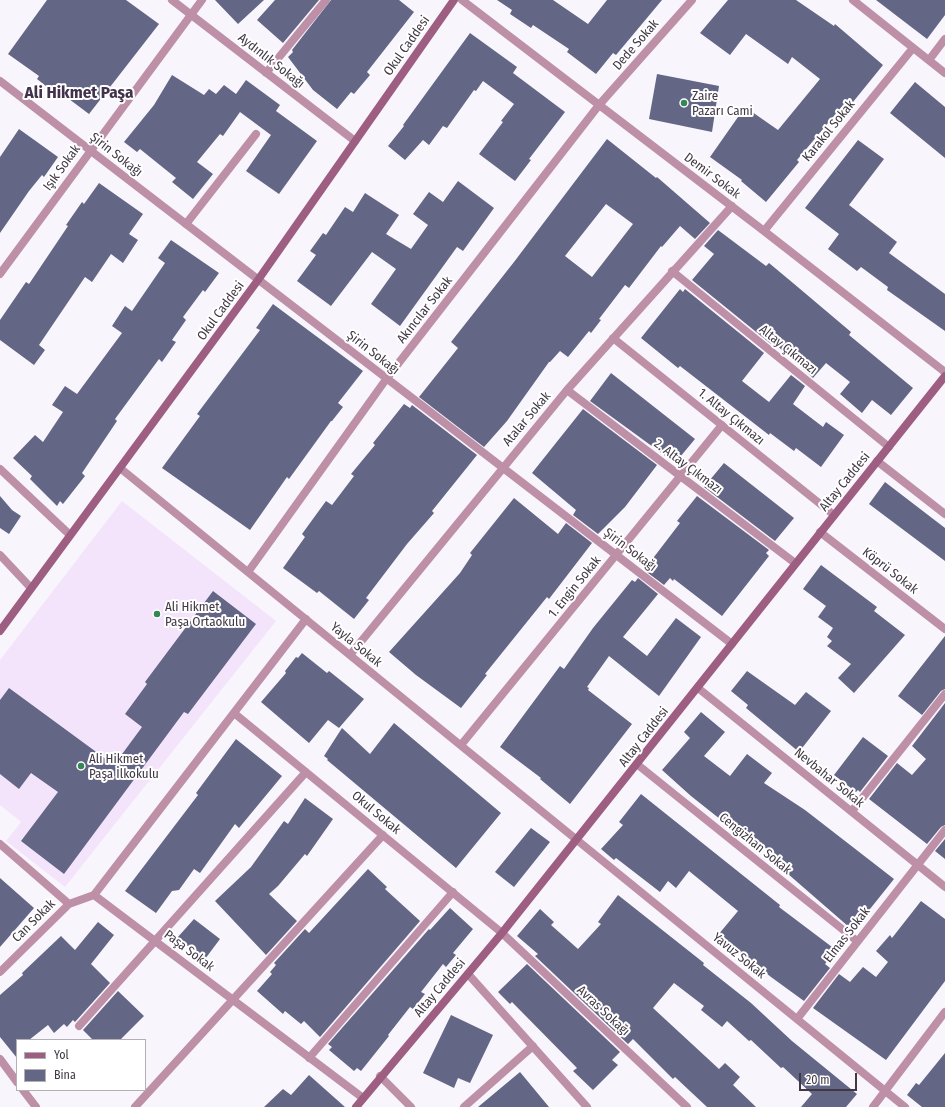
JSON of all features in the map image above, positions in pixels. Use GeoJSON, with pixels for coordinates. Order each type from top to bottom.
{"type":"FeatureCollection","features":[{"type":"Feature","properties":{"kind":"main road","name":"Okul Caddesi"},"geometry":{"type":"LineString","coordinates":[[0,631],[258,280],[454,0]]}},
{"type":"Feature","properties":{"kind":"main road","name":"Altay Caddesi"},"geometry":{"type":"LineString","coordinates":[[356,1107],[380,1076],[502,933],[638,765],[795,563],[945,376]]}},
{"type":"Feature","properties":{"kind":"street","name":"Aydınlık Sokağı"},"geometry":{"type":"LineString","coordinates":[[172,0],[355,141]]}},
{"type":"Feature","properties":{"kind":"street","name":"Işık Sokak"},"geometry":{"type":"LineString","coordinates":[[0,274],[202,0]]}},
{"type":"Feature","properties":{"kind":"street"},"geometry":{"type":"LineString","coordinates":[[266,73],[326,0]]}},
{"type":"Feature","properties":{"kind":"street","name":"Demir Sokak"},"geometry":{"type":"LineString","coordinates":[[462,0],[732,206],[945,372]]}},
{"type":"Feature","properties":{"kind":"street","name":"Dede Sokak"},"geometry":{"type":"LineString","coordinates":[[599,105],[692,0]]}},
{"type":"Feature","properties":{"kind":"street"},"geometry":{"type":"LineString","coordinates":[[853,0],[945,73]]}},
{"type":"Feature","properties":{"kind":"street"},"geometry":{"type":"LineString","coordinates":[[928,60],[945,39]]}},
{"type":"Feature","properties":{"kind":"street","name":"Karakol Sokak"},"geometry":{"type":"LineString","coordinates":[[764,231],[913,48]]}},
{"type":"Feature","properties":{"kind":"street","name":"Şirin Sokağı"},"geometry":{"type":"LineString","coordinates":[[0,81],[732,644]]}},
{"type":"Feature","properties":{"kind":"street","name":"Akıncılar Sokak"},"geometry":{"type":"LineString","coordinates":[[248,572],[387,378],[599,105]]}},
{"type":"Feature","properties":{"kind":"street"},"geometry":{"type":"LineString","coordinates":[[186,224],[256,134]]}},
{"type":"Feature","properties":{"kind":"street","name":"Atalar Sokak"},"geometry":{"type":"LineString","coordinates":[[350,655],[567,390],[672,271],[732,206]]}},
{"type":"Feature","properties":{"kind":"street","name":"Altay Çıkmazı"},"geometry":{"type":"LineString","coordinates":[[672,271],[889,447]]}},
{"type":"Feature","properties":{"kind":"street","name":"1. Altay Çıkmazı"},"geometry":{"type":"LineString","coordinates":[[613,338],[834,515]]}},
{"type":"Feature","properties":{"kind":"street","name":"2. Altay Çıkmazı"},"geometry":{"type":"LineString","coordinates":[[567,390],[795,563]]}},
{"type":"Feature","properties":{"kind":"street","name":"1. Engin Sokak"},"geometry":{"type":"LineString","coordinates":[[460,745],[722,425]]}},
{"type":"Feature","properties":{"kind":"street"},"geometry":{"type":"LineString","coordinates":[[877,461],[945,514]]}},
{"type":"Feature","properties":{"kind":"street","name":"Yayla Sokak"},"geometry":{"type":"LineString","coordinates":[[120,468],[577,840]]}},
{"type":"Feature","properties":{"kind":"street"},"geometry":{"type":"LineString","coordinates":[[0,469],[70,535]]}},
{"type":"Feature","properties":{"kind":"street","name":"Köprü Sokak"},"geometry":{"type":"LineString","coordinates":[[820,532],[945,629]]}},
{"type":"Feature","properties":{"kind":"street"},"geometry":{"type":"LineString","coordinates":[[0,555],[31,588]]}},
{"type":"Feature","properties":{"kind":"street"},"geometry":{"type":"LineString","coordinates":[[0,844],[69,904],[94,895],[306,619]]}},
{"type":"Feature","properties":{"kind":"street","name":"Nevbahar Sokak"},"geometry":{"type":"LineString","coordinates":[[698,688],[945,886]]}},
{"type":"Feature","properties":{"kind":"street"},"geometry":{"type":"LineString","coordinates":[[852,811],[945,694]]}},
{"type":"Feature","properties":{"kind":"street","name":"Okul Sokak"},"geometry":{"type":"LineString","coordinates":[[234,713],[502,933]]}},
{"type":"Feature","properties":{"kind":"street","name":"Cengizhan Sokak"},"geometry":{"type":"LineString","coordinates":[[638,765],[857,941]]}},
{"type":"Feature","properties":{"kind":"street"},"geometry":{"type":"LineString","coordinates":[[79,1026],[306,772]]}},
{"type":"Feature","properties":{"kind":"street"},"geometry":{"type":"LineString","coordinates":[[917,865],[945,830]]}},
{"type":"Feature","properties":{"kind":"street"},"geometry":{"type":"LineString","coordinates":[[135,1107],[383,835]]}},
{"type":"Feature","properties":{"kind":"street","name":"Yavuz Sokak"},"geometry":{"type":"LineString","coordinates":[[577,840],[905,1107]]}},
{"type":"Feature","properties":{"kind":"street","name":"Elmas Sokak"},"geometry":{"type":"LineString","coordinates":[[796,1019],[917,865]]}},
{"type":"Feature","properties":{"kind":"street"},"geometry":{"type":"LineString","coordinates":[[309,1058],[453,892]]}},
{"type":"Feature","properties":{"kind":"street","name":"Paşa Sokak"},"geometry":{"type":"LineString","coordinates":[[94,895],[363,1098]]}},
{"type":"Feature","properties":{"kind":"street","name":"Can Sokak"},"geometry":{"type":"LineString","coordinates":[[0,972],[69,904]]}},
{"type":"Feature","properties":{"kind":"street","name":"Avras Sokağı"},"geometry":{"type":"LineString","coordinates":[[502,933],[687,1107]]}},
{"type":"Feature","properties":{"kind":"street"},"geometry":{"type":"LineString","coordinates":[[468,974],[587,1107]]}},
{"type":"Feature","properties":{"kind":"street"},"geometry":{"type":"LineString","coordinates":[[873,1107],[945,1012]]}},
{"type":"Feature","properties":{"kind":"street"},"geometry":{"type":"LineString","coordinates":[[464,1107],[533,1046]]}},
{"type":"Feature","properties":{"kind":"street"},"geometry":{"type":"LineString","coordinates":[[0,1059],[16,1081]]}},
{"type":"Feature","properties":{"kind":"street"},"geometry":{"type":"LineString","coordinates":[[380,1076],[411,1107]]}},
{"type":"Feature","properties":{"kind":"street"},"geometry":{"type":"LineString","coordinates":[[24,1091],[36,1107]]}},
{"type":"Feature","properties":{"kind":"shaded area"},"geometry":{"type":"Polygon","coordinates":[[[122,501],[276,621],[65,887],[6,841],[21,822],[0,805],[0,660],[122,501]]]}},
{"type":"Feature","properties":{"kind":"building"},"geometry":{"type":"Polygon","coordinates":[[[47,0],[126,0],[159,24],[89,114],[53,87],[51,90],[37,79],[39,76],[8,54],[47,0]]]}},
{"type":"Feature","properties":{"kind":"building"},"geometry":{"type":"Polygon","coordinates":[[[215,0],[264,0],[238,24],[215,0]]]}},
{"type":"Feature","properties":{"kind":"building"},"geometry":{"type":"Polygon","coordinates":[[[275,0],[319,0],[283,43],[257,20],[275,0]]]}},
{"type":"Feature","properties":{"kind":"building"},"geometry":{"type":"Polygon","coordinates":[[[331,0],[399,0],[414,12],[367,72],[370,75],[354,94],[351,92],[337,109],[313,90],[288,57],[331,0]]]}},
{"type":"Feature","properties":{"kind":"building"},"geometry":{"type":"Polygon","coordinates":[[[497,0],[553,0],[588,24],[607,0],[662,0],[616,55],[613,53],[596,74],[567,52],[569,49],[533,25],[531,28],[510,14],[512,10],[497,0]]]}},
{"type":"Feature","properties":{"kind":"building"},"geometry":{"type":"Polygon","coordinates":[[[728,0],[796,0],[834,26],[835,24],[883,65],[853,102],[849,98],[797,160],[799,162],[766,202],[741,181],[742,180],[710,157],[745,107],[778,130],[820,79],[792,57],[788,64],[746,34],[730,55],[700,33],[728,0]]]}},
{"type":"Feature","properties":{"kind":"building"},"geometry":{"type":"Polygon","coordinates":[[[876,0],[945,0],[945,15],[927,39],[876,0]]]}},
{"type":"Feature","properties":{"kind":"building"},"geometry":{"type":"Polygon","coordinates":[[[470,33],[517,67],[513,73],[565,112],[529,159],[531,160],[515,181],[479,154],[503,122],[501,121],[514,104],[483,81],[476,91],[474,90],[447,128],[443,126],[429,145],[423,140],[405,160],[388,146],[404,126],[403,125],[470,33]]]}},
{"type":"Feature","properties":{"kind":"building","name":"Zaire Pazarı Cami"},"geometry":{"type":"Polygon","coordinates":[[[657,74],[719,86],[712,132],[649,119],[657,74]]]}},
{"type":"Feature","properties":{"kind":"building"},"geometry":{"type":"Polygon","coordinates":[[[172,75],[204,95],[209,89],[216,94],[224,85],[236,94],[246,80],[280,105],[276,111],[317,141],[279,194],[246,171],[271,135],[240,112],[223,136],[220,134],[197,162],[213,174],[193,199],[172,182],[176,178],[140,149],[137,152],[124,142],[154,105],[172,75]]]}},
{"type":"Feature","properties":{"kind":"building"},"geometry":{"type":"Polygon","coordinates":[[[915,82],[945,107],[945,158],[890,113],[915,82]]]}},
{"type":"Feature","properties":{"kind":"building"},"geometry":{"type":"Polygon","coordinates":[[[19,129],[58,157],[44,177],[42,175],[29,191],[0,233],[0,157],[19,129]]]}},
{"type":"Feature","properties":{"kind":"building"},"geometry":{"type":"Polygon","coordinates":[[[607,139],[656,178],[657,177],[710,223],[695,239],[680,226],[662,247],[661,246],[629,288],[625,285],[599,319],[601,320],[591,333],[589,331],[568,357],[560,351],[549,362],[507,421],[484,447],[419,397],[458,348],[451,342],[514,262],[607,139]],[[606,204],[565,256],[592,277],[633,224],[606,204]]]}},
{"type":"Feature","properties":{"kind":"building"},"geometry":{"type":"Polygon","coordinates":[[[858,140],[884,159],[849,205],[897,242],[889,253],[945,294],[945,331],[887,290],[888,287],[861,267],[857,271],[828,249],[839,234],[805,208],[858,140]]]}},
{"type":"Feature","properties":{"kind":"building"},"geometry":{"type":"Polygon","coordinates":[[[458,181],[494,208],[463,251],[457,247],[400,326],[371,304],[396,269],[372,252],[331,306],[297,281],[316,255],[310,251],[323,233],[326,235],[345,207],[353,212],[365,193],[399,215],[386,234],[411,249],[428,225],[413,214],[429,192],[443,202],[458,181]]]}},
{"type":"Feature","properties":{"kind":"building"},"geometry":{"type":"Polygon","coordinates":[[[99,183],[143,214],[129,234],[138,240],[123,263],[111,254],[92,282],[85,277],[39,345],[45,350],[34,365],[0,340],[0,320],[26,282],[29,284],[68,226],[66,225],[82,202],[84,204],[99,183]]]}},
{"type":"Feature","properties":{"kind":"building"},"geometry":{"type":"Polygon","coordinates":[[[718,230],[766,266],[769,263],[851,332],[849,335],[913,388],[891,415],[872,400],[862,413],[840,394],[850,382],[826,363],[813,378],[773,342],[771,344],[692,280],[714,254],[704,246],[718,230]]]}},
{"type":"Feature","properties":{"kind":"building"},"geometry":{"type":"Polygon","coordinates":[[[171,240],[219,273],[205,292],[203,290],[183,317],[186,320],[172,340],[176,342],[162,362],[159,359],[115,419],[117,421],[82,473],[85,476],[63,504],[60,501],[57,506],[30,479],[32,476],[13,458],[35,435],[43,442],[63,412],[52,405],[65,386],[77,394],[122,333],[112,326],[125,306],[132,311],[165,263],[158,258],[171,240]]]}},
{"type":"Feature","properties":{"kind":"building"},"geometry":{"type":"Polygon","coordinates":[[[680,289],[683,292],[685,289],[764,353],[742,381],[769,402],[791,375],[805,386],[793,404],[823,427],[826,422],[844,435],[821,467],[796,448],[794,451],[770,433],[769,435],[680,366],[678,368],[641,338],[680,289]]]}},
{"type":"Feature","properties":{"kind":"building"},"geometry":{"type":"Polygon","coordinates":[[[273,304],[363,371],[338,403],[343,407],[331,421],[289,479],[287,477],[250,530],[162,468],[200,416],[197,414],[260,330],[256,328],[273,304]]]}},
{"type":"Feature","properties":{"kind":"building"},"geometry":{"type":"Polygon","coordinates":[[[611,373],[695,439],[675,463],[590,401],[611,373]]]}},
{"type":"Feature","properties":{"kind":"building"},"geometry":{"type":"Polygon","coordinates":[[[404,404],[410,408],[412,405],[477,455],[432,511],[434,513],[407,544],[366,598],[369,600],[354,619],[319,591],[317,593],[283,568],[305,537],[302,534],[326,501],[332,505],[354,476],[351,474],[375,445],[373,443],[404,404]]]}},
{"type":"Feature","properties":{"kind":"building"},"geometry":{"type":"Polygon","coordinates":[[[583,409],[657,465],[625,507],[598,534],[573,515],[576,510],[532,473],[583,409]]]}},
{"type":"Feature","properties":{"kind":"building"},"geometry":{"type":"Polygon","coordinates":[[[724,463],[794,518],[775,541],[704,487],[724,463]]]}},
{"type":"Feature","properties":{"kind":"building"},"geometry":{"type":"Polygon","coordinates":[[[885,482],[945,528],[945,561],[869,504],[885,482]]]}},
{"type":"Feature","properties":{"kind":"building"},"geometry":{"type":"Polygon","coordinates":[[[0,496],[12,510],[21,516],[9,534],[0,528],[0,496]]]}},
{"type":"Feature","properties":{"kind":"building"},"geometry":{"type":"Polygon","coordinates":[[[697,496],[769,550],[766,553],[769,556],[722,616],[674,579],[673,581],[670,578],[664,585],[644,570],[680,523],[677,521],[697,496]]]}},
{"type":"Feature","properties":{"kind":"building"},"geometry":{"type":"Polygon","coordinates":[[[514,498],[558,534],[566,523],[592,543],[549,599],[547,597],[485,674],[487,675],[461,708],[416,675],[389,652],[460,573],[472,555],[470,553],[514,498]]]}},
{"type":"Feature","properties":{"kind":"building"},"geometry":{"type":"Polygon","coordinates":[[[821,565],[877,607],[874,611],[905,635],[854,693],[838,678],[851,664],[827,646],[832,641],[827,637],[833,628],[818,617],[826,606],[803,589],[821,565]]]}},
{"type":"Feature","properties":{"kind":"building"},"geometry":{"type":"Polygon","coordinates":[[[638,578],[658,594],[623,637],[647,656],[676,618],[701,637],[659,696],[609,656],[587,687],[589,688],[588,690],[632,724],[570,804],[540,779],[541,778],[500,747],[560,666],[564,669],[593,628],[632,580],[635,582],[638,578]]]}},
{"type":"Feature","properties":{"kind":"building"},"geometry":{"type":"Polygon","coordinates":[[[213,591],[256,624],[188,714],[184,712],[64,874],[21,841],[58,792],[31,773],[19,789],[0,774],[0,700],[9,688],[114,765],[142,727],[125,714],[147,684],[145,682],[213,591]]]}},
{"type":"Feature","properties":{"kind":"building"},"geometry":{"type":"Polygon","coordinates":[[[945,636],[945,689],[941,691],[922,715],[898,696],[945,636]]]}},
{"type":"Feature","properties":{"kind":"building"},"geometry":{"type":"Polygon","coordinates":[[[302,653],[327,673],[329,671],[364,699],[339,728],[328,720],[309,743],[261,702],[286,673],[285,671],[296,657],[298,658],[302,653]]]}},
{"type":"Feature","properties":{"kind":"building"},"geometry":{"type":"Polygon","coordinates":[[[747,671],[795,705],[806,692],[831,711],[799,752],[746,708],[748,705],[731,691],[747,671]]]}},
{"type":"Feature","properties":{"kind":"building"},"geometry":{"type":"Polygon","coordinates":[[[945,703],[945,825],[941,827],[927,844],[869,799],[897,763],[912,775],[926,759],[912,746],[945,703]]]}},
{"type":"Feature","properties":{"kind":"building"},"geometry":{"type":"Polygon","coordinates":[[[701,712],[725,732],[704,756],[730,776],[747,754],[772,773],[764,783],[805,810],[894,879],[862,919],[858,916],[849,927],[780,867],[782,864],[765,852],[767,849],[732,825],[730,827],[691,796],[662,770],[690,738],[684,732],[701,712]]]}},
{"type":"Feature","properties":{"kind":"building"},"geometry":{"type":"Polygon","coordinates":[[[394,723],[501,813],[456,868],[324,756],[342,728],[370,754],[394,723]]]}},
{"type":"Feature","properties":{"kind":"building"},"geometry":{"type":"Polygon","coordinates":[[[863,737],[888,756],[860,792],[858,790],[856,792],[834,775],[863,737]]]}},
{"type":"Feature","properties":{"kind":"building"},"geometry":{"type":"Polygon","coordinates":[[[236,739],[282,776],[239,828],[235,824],[200,873],[194,869],[179,890],[172,891],[156,913],[125,891],[198,795],[196,793],[236,739]]]}},
{"type":"Feature","properties":{"kind":"building"},"geometry":{"type":"Polygon","coordinates":[[[641,794],[780,905],[779,907],[836,950],[825,964],[830,968],[804,1001],[718,935],[738,911],[689,871],[676,888],[668,881],[660,892],[616,858],[614,860],[601,849],[623,825],[619,822],[641,794]]]}},
{"type":"Feature","properties":{"kind":"building"},"geometry":{"type":"Polygon","coordinates":[[[305,798],[333,819],[307,856],[305,854],[278,886],[269,894],[297,921],[266,955],[215,901],[251,867],[284,821],[288,824],[305,798]]]}},
{"type":"Feature","properties":{"kind":"building"},"geometry":{"type":"Polygon","coordinates":[[[531,828],[550,842],[514,887],[495,872],[531,828]]]}},
{"type":"Feature","properties":{"kind":"building"},"geometry":{"type":"Polygon","coordinates":[[[945,839],[945,859],[935,851],[945,839]]]}},
{"type":"Feature","properties":{"kind":"building"},"geometry":{"type":"Polygon","coordinates":[[[368,869],[387,887],[385,889],[420,921],[320,1037],[304,1021],[301,1024],[285,1011],[283,1014],[257,991],[272,974],[270,972],[276,965],[274,963],[305,929],[309,933],[368,869]]]}},
{"type":"Feature","properties":{"kind":"building"},"geometry":{"type":"Polygon","coordinates":[[[0,878],[34,908],[0,947],[0,878]]]}},
{"type":"Feature","properties":{"kind":"building"},"geometry":{"type":"Polygon","coordinates":[[[618,895],[704,963],[703,965],[751,1003],[792,1041],[857,1094],[846,1107],[801,1107],[812,1094],[783,1067],[781,1068],[751,1040],[749,1041],[727,1021],[722,1027],[701,1010],[704,1006],[674,983],[653,1008],[719,1069],[725,1063],[740,1077],[733,1085],[756,1107],[707,1107],[675,1077],[673,1079],[633,1039],[628,1044],[535,956],[538,954],[517,936],[540,909],[554,922],[551,925],[578,949],[601,924],[598,922],[618,895]]]}},
{"type":"Feature","properties":{"kind":"building"},"geometry":{"type":"Polygon","coordinates":[[[921,901],[945,919],[945,981],[886,1060],[813,1008],[839,974],[850,982],[863,967],[876,977],[888,962],[876,951],[890,935],[892,938],[921,901]]]}},
{"type":"Feature","properties":{"kind":"building"},"geometry":{"type":"Polygon","coordinates":[[[450,908],[473,929],[453,953],[456,955],[446,967],[443,964],[421,992],[425,994],[413,1009],[410,1007],[361,1071],[357,1068],[354,1071],[329,1050],[332,1047],[328,1044],[429,929],[430,930],[450,908]]]}},
{"type":"Feature","properties":{"kind":"building"},"geometry":{"type":"Polygon","coordinates":[[[194,919],[220,939],[205,959],[177,938],[194,919]]]}},
{"type":"Feature","properties":{"kind":"building"},"geometry":{"type":"Polygon","coordinates":[[[98,922],[114,935],[91,964],[110,983],[75,1022],[73,1020],[67,1027],[64,1024],[54,1033],[48,1025],[30,1039],[16,1039],[16,1057],[0,1037],[0,995],[23,975],[22,973],[61,936],[75,950],[98,922]]]}},
{"type":"Feature","properties":{"kind":"building"},"geometry":{"type":"Polygon","coordinates":[[[527,964],[620,1052],[612,1060],[618,1065],[593,1090],[573,1071],[577,1068],[512,1002],[510,1004],[498,992],[527,964]]]}},
{"type":"Feature","properties":{"kind":"building"},"geometry":{"type":"Polygon","coordinates":[[[118,991],[144,1016],[121,1039],[92,1039],[83,1030],[118,991]]]}},
{"type":"Feature","properties":{"kind":"building"},"geometry":{"type":"Polygon","coordinates":[[[451,1015],[493,1035],[470,1083],[458,1078],[454,1088],[423,1073],[451,1015]]]}},
{"type":"Feature","properties":{"kind":"building"},"geometry":{"type":"Polygon","coordinates":[[[945,1053],[945,1107],[922,1107],[907,1095],[916,1083],[919,1085],[945,1053]]]}},
{"type":"Feature","properties":{"kind":"building"},"geometry":{"type":"Polygon","coordinates":[[[520,1072],[549,1107],[478,1107],[520,1072]]]}},
{"type":"Feature","properties":{"kind":"building"},"geometry":{"type":"Polygon","coordinates":[[[309,1075],[345,1107],[264,1107],[283,1089],[291,1095],[309,1075]]]}},
{"type":"Feature","properties":{"kind":"place","name":"Zaire Pazarı Cami"},"geometry":{"type":"Point","coordinates":[684,103]}},
{"type":"Feature","properties":{"kind":"place","name":"Ali Hikmet Paşa Ortaokulu"},"geometry":{"type":"Point","coordinates":[157,614]}},
{"type":"Feature","properties":{"kind":"place","name":"Ali Hikmet Paşa İlkokulu"},"geometry":{"type":"Point","coordinates":[81,766]}},
{"type":"Feature","properties":{"kind":"district","name":"Ali Hikmet Paşa"},"geometry":{"type":"Point","coordinates":[79,93]}}]}
